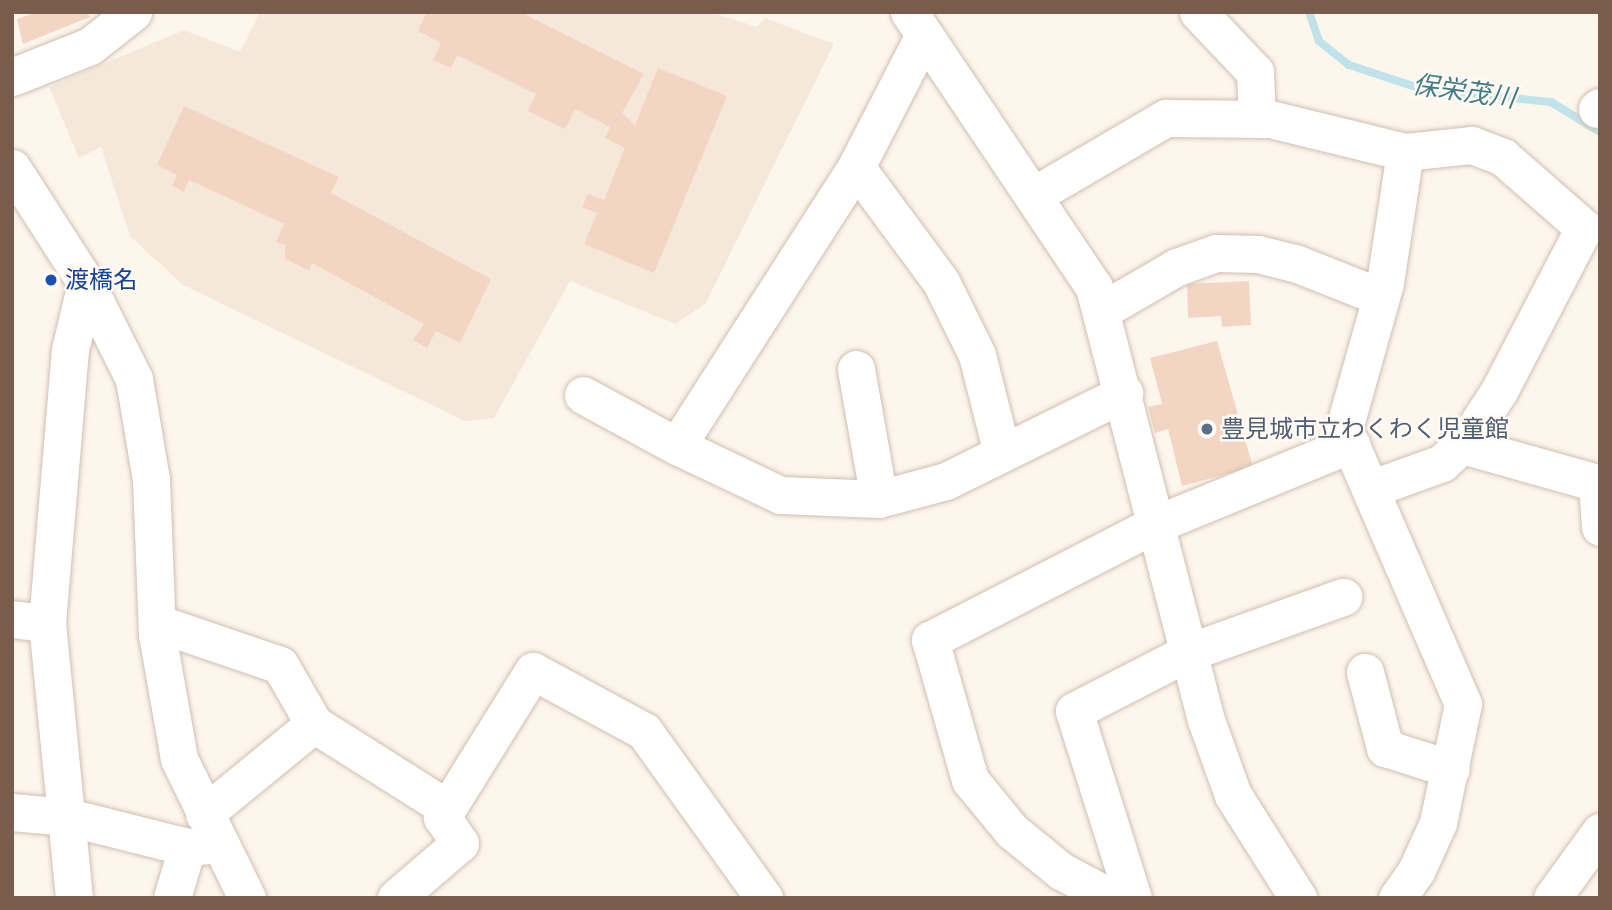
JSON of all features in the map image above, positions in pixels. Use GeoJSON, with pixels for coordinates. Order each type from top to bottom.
{"type":"FeatureCollection","features":[{"type":"Feature","properties":{"kind":"street"},"geometry":{"type":"LineString","coordinates":[[12,77],[90,46],[133,12]]}},
{"type":"Feature","properties":{"kind":"street"},"geometry":{"type":"LineString","coordinates":[[1198,12],[1255,72],[1257,118]]}},
{"type":"Feature","properties":{"kind":"street"},"geometry":{"type":"LineString","coordinates":[[677,446],[856,167],[916,25]]}},
{"type":"Feature","properties":{"kind":"street"},"geometry":{"type":"LineString","coordinates":[[916,25],[1094,287],[1124,393],[1189,652],[1233,795],[1298,898]]}},
{"type":"Feature","properties":{"kind":"street"},"geometry":{"type":"LineString","coordinates":[[1034,195],[1166,118],[1257,118],[1405,152],[1471,145],[1503,158],[1584,228],[1499,391],[1462,445],[1442,463],[1370,489]]}},
{"type":"Feature","properties":{"kind":"street"},"geometry":{"type":"LineString","coordinates":[[1397,898],[1416,871],[1438,823],[1463,704],[1344,429],[1381,296],[1405,152]]}},
{"type":"Feature","properties":{"kind":"street"},"geometry":{"type":"LineString","coordinates":[[856,167],[947,295],[977,355],[1002,453]]}},
{"type":"Feature","properties":{"kind":"street"},"geometry":{"type":"LineString","coordinates":[[12,168],[86,283],[134,379],[151,479],[157,623],[179,759],[203,835],[247,898]]}},
{"type":"Feature","properties":{"kind":"street"},"geometry":{"type":"LineString","coordinates":[[1101,311],[1177,267],[1216,253],[1258,254],[1295,263],[1381,296]]}},
{"type":"Feature","properties":{"kind":"street"},"geometry":{"type":"LineString","coordinates":[[74,898],[68,817],[30,621],[70,350],[86,283]]}},
{"type":"Feature","properties":{"kind":"street"},"geometry":{"type":"LineString","coordinates":[[856,369],[879,499]]}},
{"type":"Feature","properties":{"kind":"street"},"geometry":{"type":"LineString","coordinates":[[583,395],[677,446],[780,495],[879,499],[946,481],[1124,393]]}},
{"type":"Feature","properties":{"kind":"street"},"geometry":{"type":"LineString","coordinates":[[1112,898],[1051,863],[1012,831],[970,780],[930,640],[1156,524],[1351,444]]}},
{"type":"Feature","properties":{"kind":"street"},"geometry":{"type":"LineString","coordinates":[[1462,445],[1597,483],[1600,527]]}},
{"type":"Feature","properties":{"kind":"street"},"geometry":{"type":"LineString","coordinates":[[1133,898],[1074,711],[1189,652],[1343,597]]}},
{"type":"Feature","properties":{"kind":"street"},"geometry":{"type":"LineString","coordinates":[[157,623],[280,665],[314,724],[447,808]]}},
{"type":"Feature","properties":{"kind":"street"},"geometry":{"type":"LineString","coordinates":[[396,898],[460,843],[442,817],[533,671],[644,731],[764,898]]}},
{"type":"Feature","properties":{"kind":"street"},"geometry":{"type":"LineString","coordinates":[[1365,672],[1385,748],[1451,769]]}},
{"type":"Feature","properties":{"kind":"street"},"geometry":{"type":"LineString","coordinates":[[172,898],[203,835],[314,724]]}},
{"type":"Feature","properties":{"kind":"street"},"geometry":{"type":"LineString","coordinates":[[12,812],[203,835]]}},
{"type":"Feature","properties":{"kind":"street"},"geometry":{"type":"LineString","coordinates":[[1552,898],[1600,832]]}},
{"type":"Feature","properties":{"kind":"shaded area"},"geometry":{"type":"Polygon","coordinates":[[[260,12],[711,12],[757,27],[765,18],[834,44],[705,304],[675,324],[570,281],[494,418],[465,421],[183,285],[130,236],[101,147],[79,158],[49,87],[184,30],[240,52],[260,12]]]}},
{"type":"Feature","properties":{"kind":"building"},"geometry":{"type":"Polygon","coordinates":[[[38,12],[87,12],[90,17],[23,44],[17,19],[38,12]]]}},
{"type":"Feature","properties":{"kind":"building"},"geometry":{"type":"Polygon","coordinates":[[[427,12],[520,12],[644,74],[622,113],[635,125],[658,68],[727,96],[654,273],[584,244],[597,213],[582,207],[588,194],[604,200],[625,148],[605,138],[610,127],[575,109],[565,129],[528,111],[536,94],[457,55],[451,68],[433,60],[441,43],[418,31],[427,12]]]}},
{"type":"Feature","properties":{"kind":"building"},"geometry":{"type":"Polygon","coordinates":[[[184,106],[339,177],[331,193],[491,279],[460,343],[436,331],[427,348],[413,340],[424,324],[312,263],[309,270],[285,259],[285,245],[276,242],[284,224],[189,180],[184,192],[172,186],[177,175],[157,165],[184,106]]]}},
{"type":"Feature","properties":{"kind":"building"},"geometry":{"type":"Polygon","coordinates":[[[1249,281],[1251,325],[1222,327],[1221,316],[1188,318],[1187,284],[1249,281]]]}},
{"type":"Feature","properties":{"kind":"building"},"geometry":{"type":"Polygon","coordinates":[[[1217,341],[1253,467],[1182,486],[1168,429],[1155,433],[1148,407],[1162,404],[1150,358],[1217,341]]]}},
{"type":"Feature","properties":{"kind":"waterway","name":"保栄茂川"},"geometry":{"type":"LineString","coordinates":[[1309,12],[1319,41],[1349,65],[1419,88],[1551,102],[1600,132]]}},
{"type":"Feature","properties":{"kind":"place","name":"渡橋名"},"geometry":{"type":"Point","coordinates":[51,280]}},
{"type":"Feature","properties":{"kind":"place","name":"豊見城市立わくわく児童館"},"geometry":{"type":"Point","coordinates":[1207,429]}}]}
